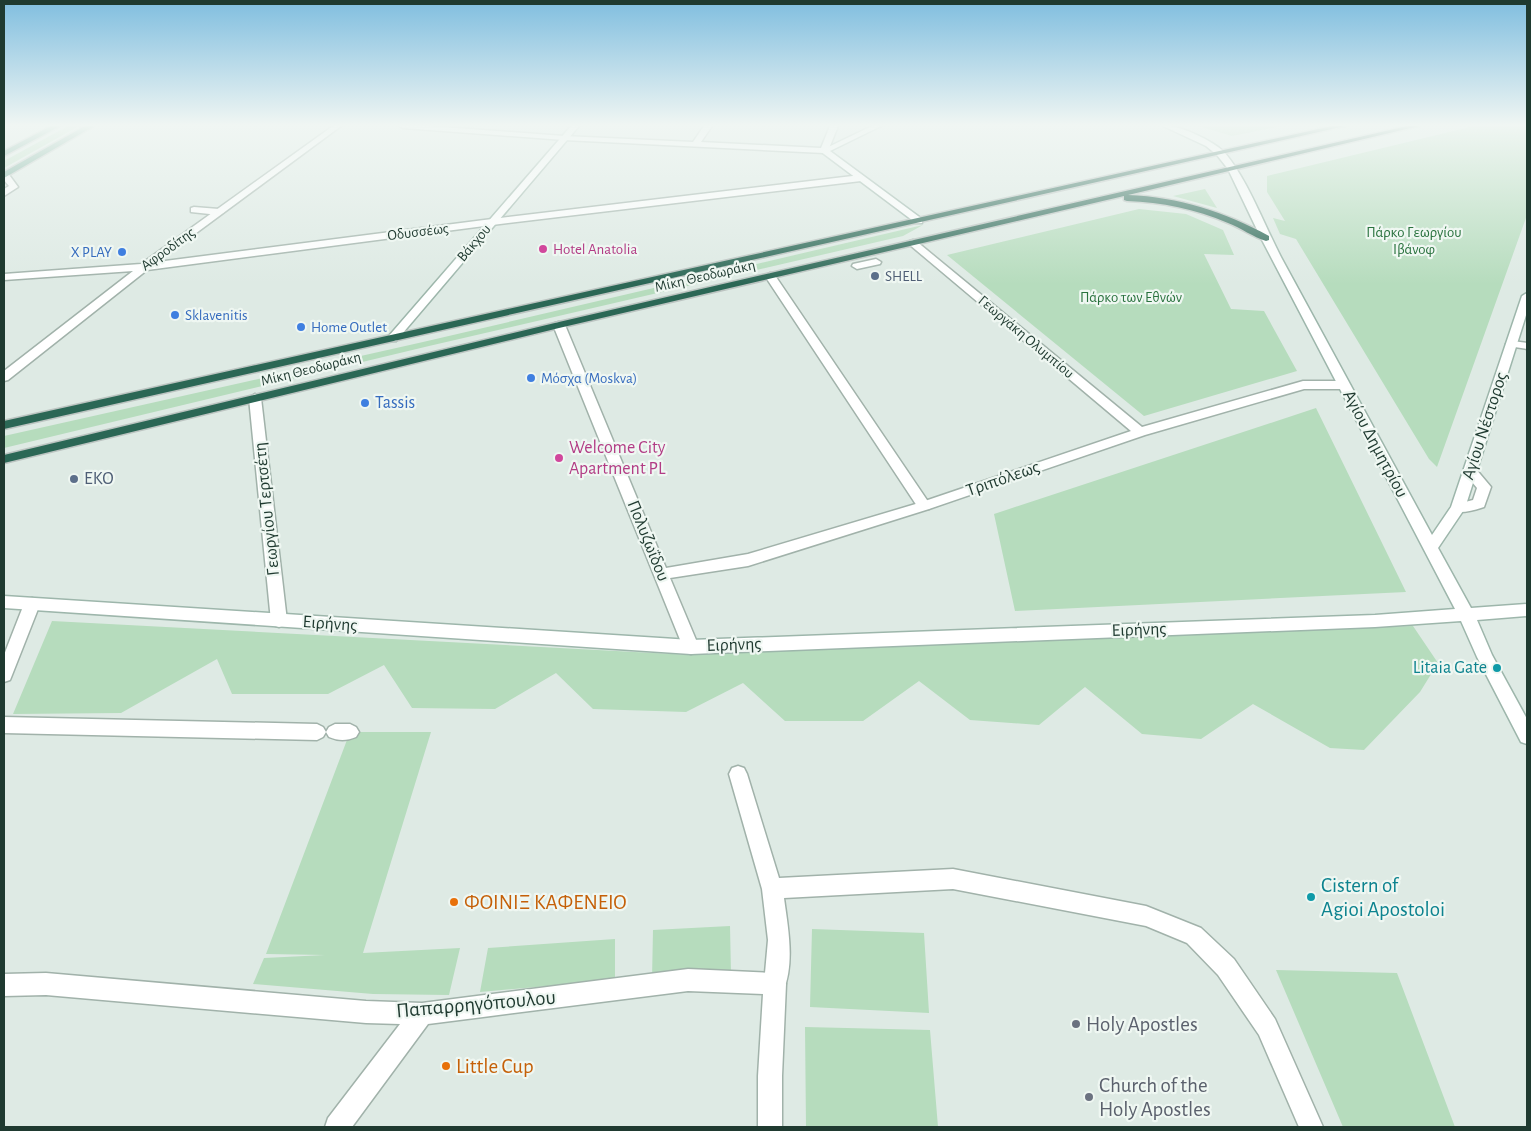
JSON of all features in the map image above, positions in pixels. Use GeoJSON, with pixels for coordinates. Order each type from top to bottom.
{"type":"FeatureCollection","features":[{"type":"Feature","properties":{"kind":"highway","name":"Μίκη Θεοδωράκη"},"geometry":{"type":"LineString","coordinates":[[4,425],[1104,179]]}},
{"type":"Feature","properties":{"kind":"highway","name":"Μίκη Θεοδωράκη"},"geometry":{"type":"LineString","coordinates":[[4,459],[559,325],[1186,179]]}},
{"type":"Feature","properties":{"kind":"highway"},"geometry":{"type":"LineString","coordinates":[[1103,198],[1146,199],[1182,205],[1223,218],[1266,238]]}},
{"type":"Feature","properties":{"kind":"street"},"geometry":{"type":"LineString","coordinates":[[4,193],[14,187],[7,179]]}},
{"type":"Feature","properties":{"kind":"street","name":"Αφροδίτης"},"geometry":{"type":"LineString","coordinates":[[4,377],[144,267],[265,179]]}},
{"type":"Feature","properties":{"kind":"street","name":"Βάκχου"},"geometry":{"type":"LineString","coordinates":[[392,339],[529,179]]}},
{"type":"Feature","properties":{"kind":"street","name":"Οδυσσέως"},"geometry":{"type":"LineString","coordinates":[[4,277],[144,267],[492,222],[854,179]]}},
{"type":"Feature","properties":{"kind":"street"},"geometry":{"type":"LineString","coordinates":[[862,179],[919,220]]}},
{"type":"Feature","properties":{"kind":"street","name":"Αγίου Δημητρίου"},"geometry":{"type":"LineString","coordinates":[[1237,179],[1266,238],[1466,614],[1485,657],[1527,736]]}},
{"type":"Feature","properties":{"kind":"street"},"geometry":{"type":"LineString","coordinates":[[194,210],[219,212]]}},
{"type":"Feature","properties":{"kind":"street","name":"Γεωργάκη Ολυμπίου"},"geometry":{"type":"LineString","coordinates":[[913,243],[1140,432]]}},
{"type":"Feature","properties":{"kind":"street"},"geometry":{"type":"LineString","coordinates":[[857,266],[876,262]]}},
{"type":"Feature","properties":{"kind":"street"},"geometry":{"type":"LineString","coordinates":[[770,276],[924,506]]}},
{"type":"Feature","properties":{"kind":"street","name":"Αγίου Νέστορος"},"geometry":{"type":"LineString","coordinates":[[1430,549],[1458,508],[1527,296]]}},
{"type":"Feature","properties":{"kind":"street","name":"Πολυζωΐδου"},"geometry":{"type":"LineString","coordinates":[[559,325],[691,647]]}},
{"type":"Feature","properties":{"kind":"street"},"geometry":{"type":"LineString","coordinates":[[1512,344],[1527,346]]}},
{"type":"Feature","properties":{"kind":"street","name":"Τριπόλεως"},"geometry":{"type":"LineString","coordinates":[[661,574],[748,560],[924,506],[1140,432],[1302,385],[1344,385]]}},
{"type":"Feature","properties":{"kind":"street","name":"Γεωργίου Τερτσέτη"},"geometry":{"type":"LineString","coordinates":[[255,398],[279,620]]}},
{"type":"Feature","properties":{"kind":"street"},"geometry":{"type":"LineString","coordinates":[[1458,508],[1480,504],[1484,487],[1470,471]]}},
{"type":"Feature","properties":{"kind":"street","name":"Ειρήνης"},"geometry":{"type":"LineString","coordinates":[[4,602],[691,647],[1375,621],[1527,610]]}},
{"type":"Feature","properties":{"kind":"street"},"geometry":{"type":"LineString","coordinates":[[4,675],[32,604]]}},
{"type":"Feature","properties":{"kind":"street"},"geometry":{"type":"LineString","coordinates":[[4,725],[317,732]]}},
{"type":"Feature","properties":{"kind":"street"},"geometry":{"type":"LineString","coordinates":[[738,774],[772,889],[779,940],[770,1076],[770,1127]]}},
{"type":"Feature","properties":{"kind":"street"},"geometry":{"type":"LineString","coordinates":[[772,889],[953,879],[1146,916],[1194,935],[1226,967],[1267,1027],[1311,1127]]}},
{"type":"Feature","properties":{"kind":"street","name":"Παπαρρηγόπουλου"},"geometry":{"type":"LineString","coordinates":[[4,985],[46,984],[366,1012],[422,1014],[688,980],[775,984]]}},
{"type":"Feature","properties":{"kind":"street"},"geometry":{"type":"LineString","coordinates":[[336,1127],[422,1014]]}},
{"type":"Feature","properties":{"kind":"green space","name":"Πάρκο Γεωργίου Ιβάνοφ"},"geometry":{"type":"Polygon","coordinates":[[[1267,179],[1527,179],[1527,215],[1437,467],[1429,459],[1296,239],[1280,234],[1273,218],[1285,221],[1267,192],[1267,179]]]}},
{"type":"Feature","properties":{"kind":"green space"},"geometry":{"type":"Polygon","coordinates":[[[1205,189],[1217,208],[1173,196],[1205,189]]]}},
{"type":"Feature","properties":{"kind":"green space","name":"Πάρκο των Εθνών"},"geometry":{"type":"Polygon","coordinates":[[[1139,209],[1186,214],[1223,230],[1234,255],[1204,254],[1231,309],[1264,311],[1297,371],[1144,416],[947,255],[1139,209]]]}},
{"type":"Feature","properties":{"kind":"green space"},"geometry":{"type":"Polygon","coordinates":[[[923,225],[903,236],[429,346],[4,448],[4,436],[423,342],[923,225]]]}},
{"type":"Feature","properties":{"kind":"green space"},"geometry":{"type":"Polygon","coordinates":[[[1316,408],[1406,592],[1015,611],[994,514],[1316,408]]]}},
{"type":"Feature","properties":{"kind":"green space"},"geometry":{"type":"Polygon","coordinates":[[[52,621],[691,655],[959,641],[1413,626],[1438,663],[1420,692],[1364,750],[1330,748],[1253,704],[1201,739],[1142,734],[1085,687],[1039,725],[970,720],[919,681],[863,721],[785,721],[743,683],[686,712],[593,709],[556,673],[495,709],[412,708],[384,665],[328,694],[232,694],[217,659],[121,713],[13,714],[52,621]]]}},
{"type":"Feature","properties":{"kind":"green space"},"geometry":{"type":"Polygon","coordinates":[[[350,732],[431,732],[363,953],[460,948],[449,995],[373,994],[253,984],[264,958],[325,955],[266,954],[350,732]]]}},
{"type":"Feature","properties":{"kind":"green space"},"geometry":{"type":"Polygon","coordinates":[[[730,926],[731,974],[652,979],[653,930],[730,926]]]}},
{"type":"Feature","properties":{"kind":"green space"},"geometry":{"type":"Polygon","coordinates":[[[812,929],[924,933],[929,1013],[810,1007],[812,929]]]}},
{"type":"Feature","properties":{"kind":"green space"},"geometry":{"type":"Polygon","coordinates":[[[615,939],[615,980],[480,992],[488,948],[615,939]]]}},
{"type":"Feature","properties":{"kind":"green space"},"geometry":{"type":"Polygon","coordinates":[[[1276,970],[1397,973],[1455,1127],[1343,1127],[1276,970]]]}},
{"type":"Feature","properties":{"kind":"green space"},"geometry":{"type":"Polygon","coordinates":[[[805,1027],[930,1030],[938,1127],[806,1127],[805,1027]]]}},
{"type":"Feature","properties":{"kind":"place","name":"Hotel Anatolia"},"geometry":{"type":"Point","coordinates":[543,249]}},
{"type":"Feature","properties":{"kind":"place","name":"X PLAY"},"geometry":{"type":"Point","coordinates":[122,252]}},
{"type":"Feature","properties":{"kind":"place","name":"SHELL"},"geometry":{"type":"Point","coordinates":[875,276]}},
{"type":"Feature","properties":{"kind":"place","name":"Sklavenitis"},"geometry":{"type":"Point","coordinates":[175,315]}},
{"type":"Feature","properties":{"kind":"place","name":"Home Outlet"},"geometry":{"type":"Point","coordinates":[301,327]}},
{"type":"Feature","properties":{"kind":"place","name":"Μόσχα (Moskva)"},"geometry":{"type":"Point","coordinates":[531,378]}},
{"type":"Feature","properties":{"kind":"place","name":"Tassis"},"geometry":{"type":"Point","coordinates":[365,403]}},
{"type":"Feature","properties":{"kind":"place","name":"Welcome City Apartment PL"},"geometry":{"type":"Point","coordinates":[559,458]}},
{"type":"Feature","properties":{"kind":"place","name":"EKO"},"geometry":{"type":"Point","coordinates":[74,479]}},
{"type":"Feature","properties":{"kind":"place","name":"Litaia Gate"},"geometry":{"type":"Point","coordinates":[1497,668]}},
{"type":"Feature","properties":{"kind":"place","name":"Cistern of Agioi Apostoloi"},"geometry":{"type":"Point","coordinates":[1311,897]}},
{"type":"Feature","properties":{"kind":"place","name":"ΦΟΙΝΙΞ ΚΑΦΕΝΕΙΟ"},"geometry":{"type":"Point","coordinates":[454,902]}},
{"type":"Feature","properties":{"kind":"place","name":"Holy Apostles"},"geometry":{"type":"Point","coordinates":[1076,1024]}},
{"type":"Feature","properties":{"kind":"place","name":"Little Cup"},"geometry":{"type":"Point","coordinates":[446,1066]}},
{"type":"Feature","properties":{"kind":"place","name":"Church of the Holy Apostles"},"geometry":{"type":"Point","coordinates":[1089,1097]}}]}
